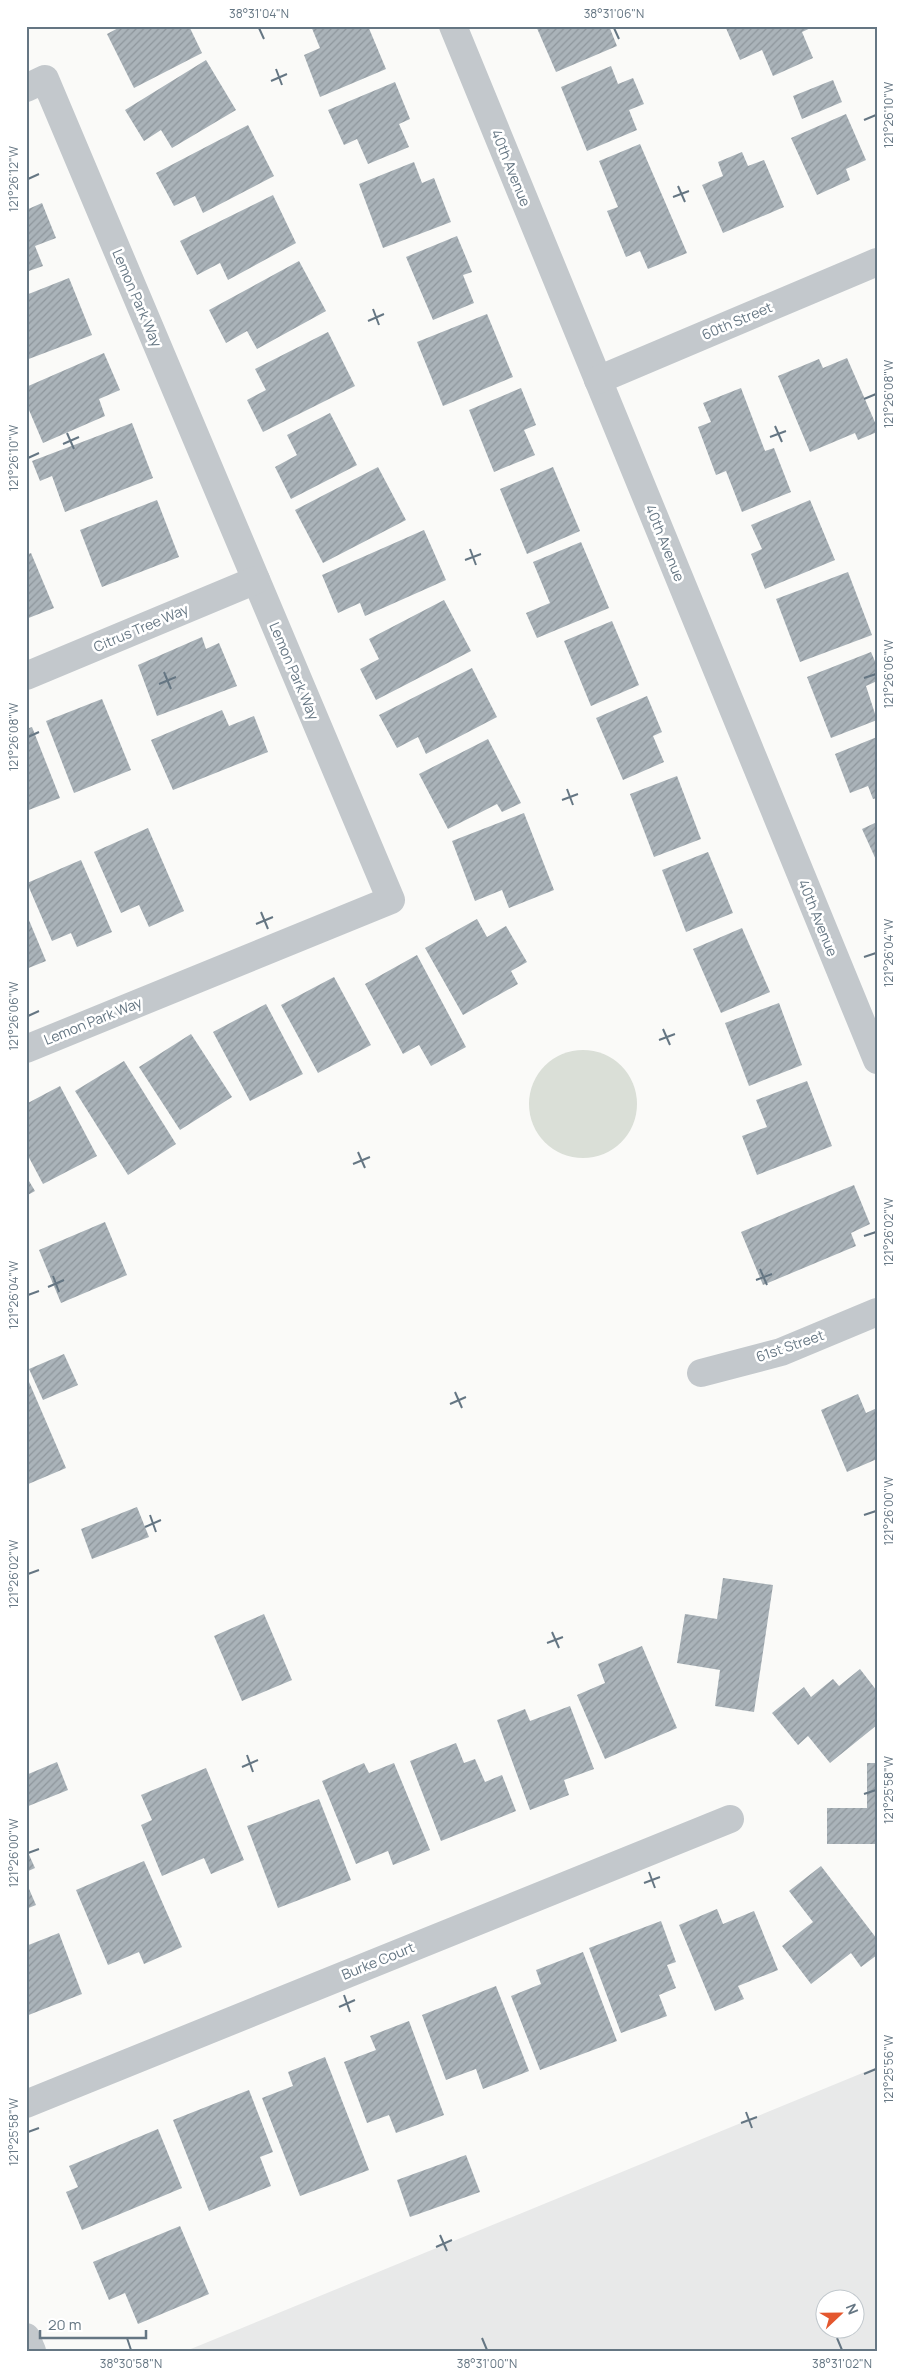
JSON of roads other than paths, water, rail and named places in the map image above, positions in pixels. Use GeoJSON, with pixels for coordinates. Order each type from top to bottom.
{"type":"FeatureCollection","features":[{"type":"Feature","properties":{"kind":"street","name":"40th Avenue"},"geometry":{"type":"LineString","coordinates":[[452,26],[877,1060]]}},
{"type":"Feature","properties":{"kind":"street","name":"Lemon Park Way"},"geometry":{"type":"LineString","coordinates":[[26,1049],[391,900],[256,580],[36,84]]}},
{"type":"Feature","properties":{"kind":"street","name":"60th Street"},"geometry":{"type":"LineString","coordinates":[[598,380],[877,262]]}},
{"type":"Feature","properties":{"kind":"street","name":"Citrus Tree Way"},"geometry":{"type":"LineString","coordinates":[[26,676],[256,580]]}},
{"type":"Feature","properties":{"kind":"street","name":"61st Street"},"geometry":{"type":"LineString","coordinates":[[701,1372],[781,1352],[877,1312]]}},
{"type":"Feature","properties":{"kind":"street","name":"Burke Court"},"geometry":{"type":"LineString","coordinates":[[26,2104],[730,1819]]}},
{"type":"Feature","properties":{"kind":"street"},"geometry":{"type":"LineString","coordinates":[[26,2337],[32,2351]]}}]}
